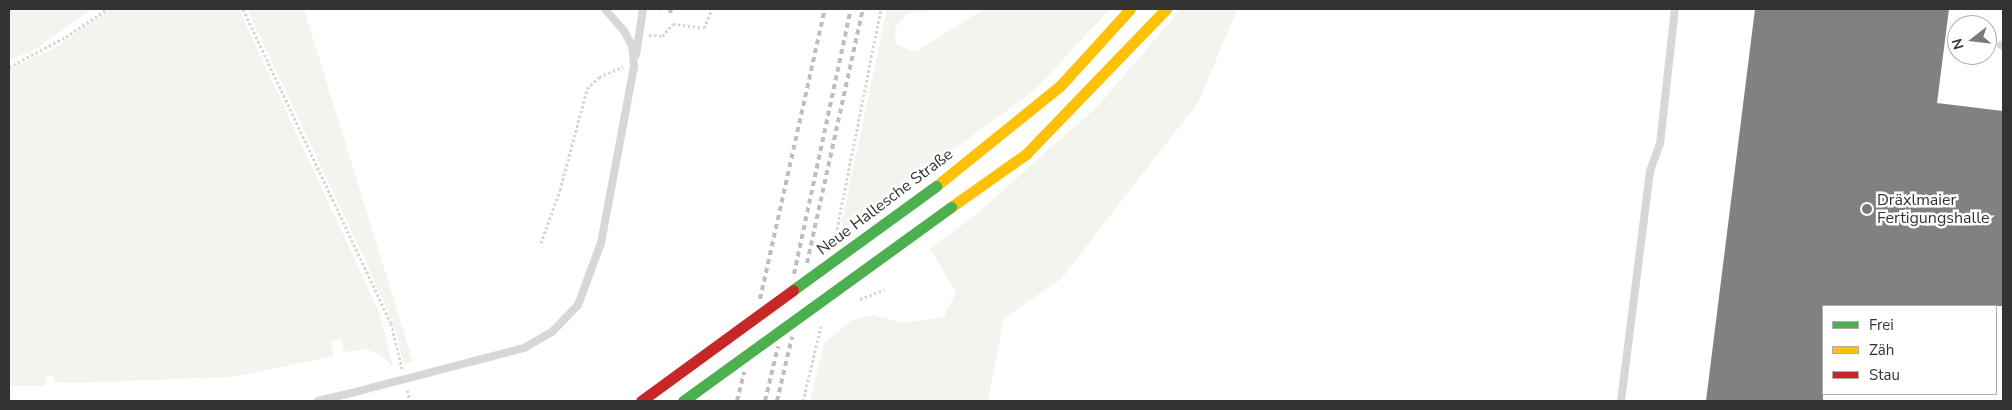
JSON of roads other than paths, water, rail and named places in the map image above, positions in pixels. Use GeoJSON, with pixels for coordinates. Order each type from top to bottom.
{"type":"FeatureCollection","features":[{"type":"Feature","properties":{"kind":"main road","name":"Neue Hallesche Straße"},"geometry":{"type":"LineString","coordinates":[[641,401],[936,186],[1060,86],[1130,9]]}},
{"type":"Feature","properties":{"kind":"main road"},"geometry":{"type":"LineString","coordinates":[[683,401],[1026,154],[1166,9]]}},
{"type":"Feature","properties":{"kind":"lane"},"geometry":{"type":"LineString","coordinates":[[605,9],[624,30],[632,46],[634,67]]}},
{"type":"Feature","properties":{"kind":"lane"},"geometry":{"type":"LineString","coordinates":[[318,401],[524,348],[552,332],[578,305],[601,243],[643,9]]}},
{"type":"Feature","properties":{"kind":"lane"},"geometry":{"type":"LineString","coordinates":[[1621,401],[1650,171],[1660,144],[1675,9]]}},
{"type":"Feature","properties":{"kind":"railway"},"geometry":{"type":"LineString","coordinates":[[670,13],[671,9]]}},
{"type":"Feature","properties":{"kind":"railway"},"geometry":{"type":"LineString","coordinates":[[760,299],[825,9]]}},
{"type":"Feature","properties":{"kind":"railway"},"geometry":{"type":"LineString","coordinates":[[794,274],[851,9]]}},
{"type":"Feature","properties":{"kind":"railway"},"geometry":{"type":"LineString","coordinates":[[807,263],[863,9]]}},
{"type":"Feature","properties":{"kind":"railway"},"geometry":{"type":"LineString","coordinates":[[777,401],[792,337]]}},
{"type":"Feature","properties":{"kind":"railway"},"geometry":{"type":"LineString","coordinates":[[765,401],[778,347]]}},
{"type":"Feature","properties":{"kind":"railway"},"geometry":{"type":"LineString","coordinates":[[737,401],[744,372]]}},
{"type":"Feature","properties":{"kind":"place","name":"Dräxlmaier Fertigungshalle"},"geometry":{"type":"Point","coordinates":[1867,209]}}]}
